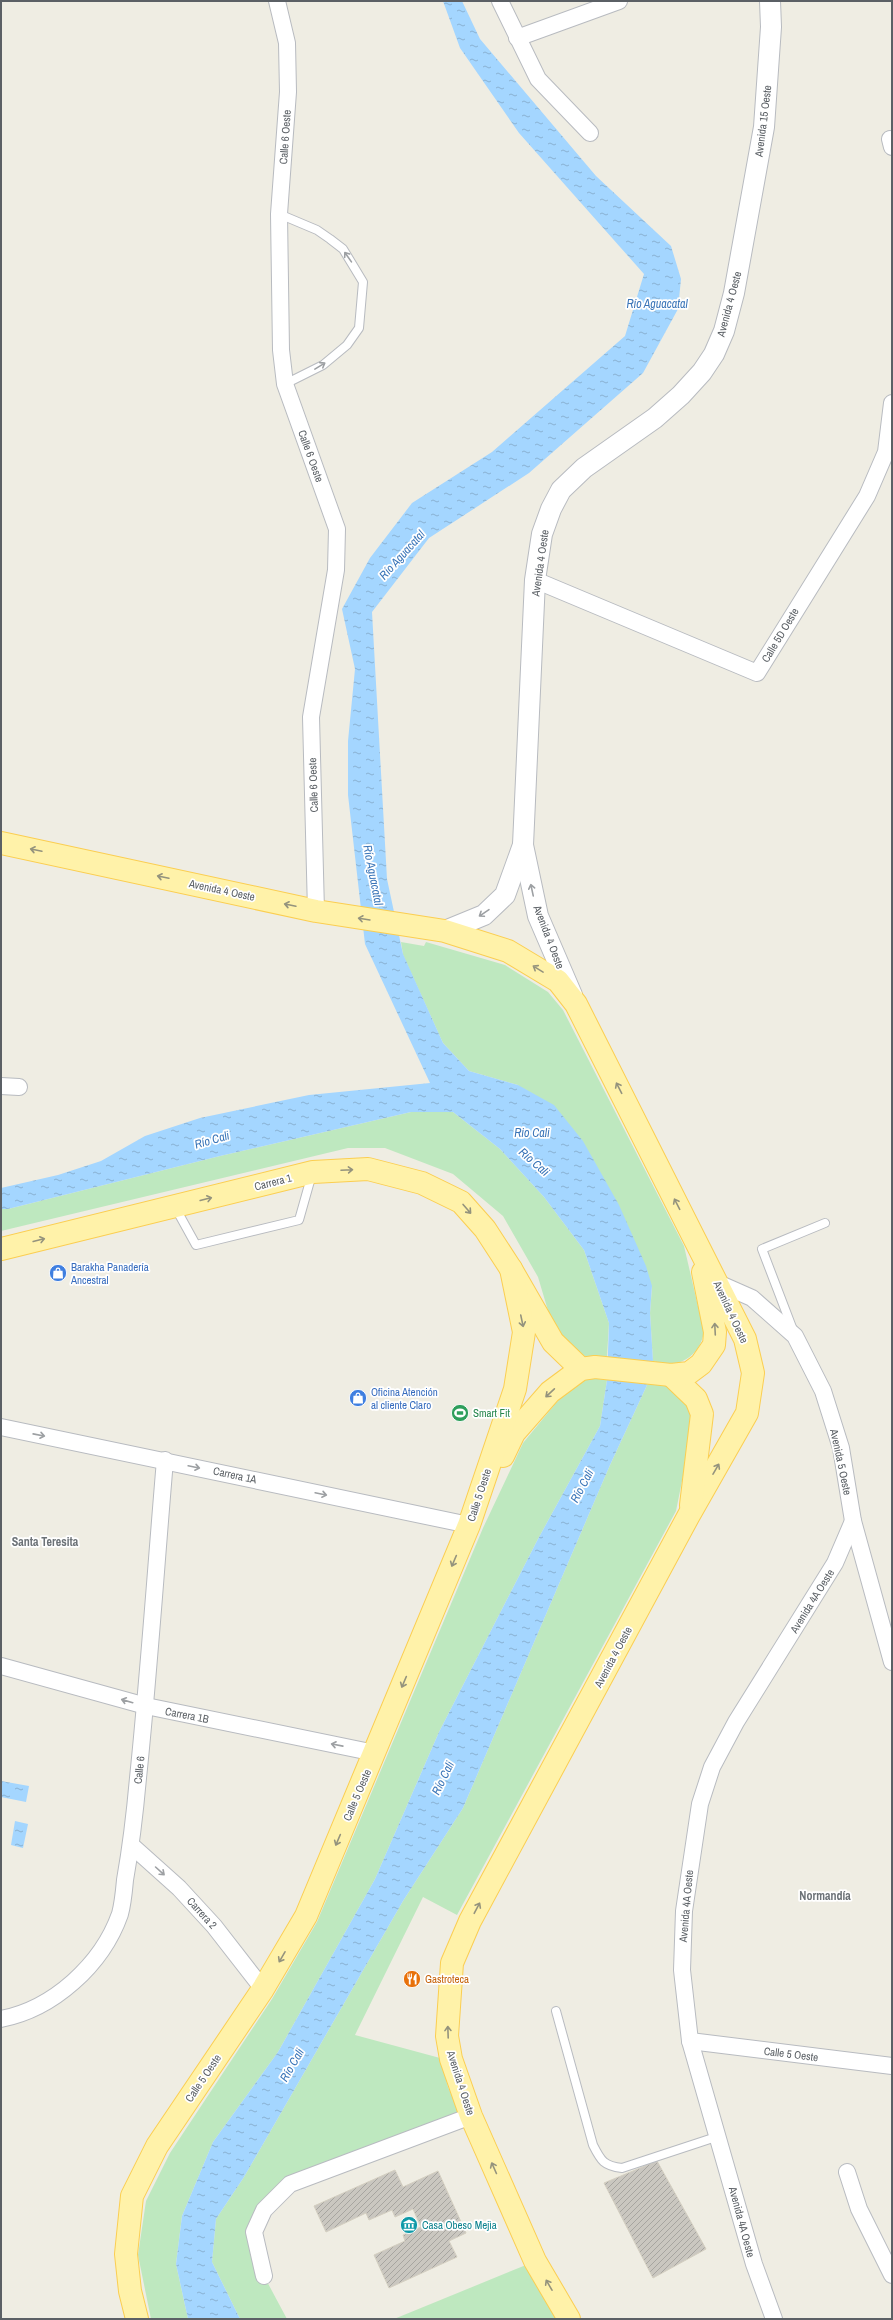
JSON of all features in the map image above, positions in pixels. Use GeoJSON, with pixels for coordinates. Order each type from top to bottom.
{"type":"FeatureCollection","features":[{"type":"Feature","properties":{"kind":"main road","name":"Avenida 4 Oeste"},"geometry":{"type":"LineString","coordinates":[[1,843],[316,910],[435,930],[508,951],[558,981],[576,1004],[745,1339],[753,1373],[747,1413],[689,1515],[470,1921],[452,1963],[447,2036],[451,2059],[471,2116],[536,2261],[569,2319]]}},
{"type":"Feature","properties":{"kind":"main road","name":"Carrera 1"},"geometry":{"type":"LineString","coordinates":[[1,1249],[313,1172],[368,1169],[422,1183],[461,1202],[485,1229],[511,1269],[552,1342],[588,1368]]}},
{"type":"Feature","properties":{"kind":"main road"},"geometry":{"type":"LineString","coordinates":[[469,1525],[514,1433],[550,1392],[588,1368],[666,1374],[689,1373],[701,1364],[714,1344],[714,1319],[694,1239]]}},
{"type":"Feature","properties":{"kind":"main road","name":"Calle 5 Oeste"},"geometry":{"type":"LineString","coordinates":[[137,2319],[130,2291],[126,2254],[132,2196],[157,2146],[264,1989],[306,1916],[469,1525],[515,1388],[524,1332],[511,1269]]}},
{"type":"Feature","properties":{"kind":"main road"},"geometry":{"type":"LineString","coordinates":[[666,1374],[696,1399],[702,1414],[689,1515]]}},
{"type":"Feature","properties":{"kind":"street","name":"Calle 6 Oeste"},"geometry":{"type":"LineString","coordinates":[[277,1],[287,43],[288,92],[279,214],[281,350],[285,384],[337,529],[336,570],[311,717],[316,910]]}},
{"type":"Feature","properties":{"kind":"street"},"geometry":{"type":"LineString","coordinates":[[500,1],[516,38],[538,78],[590,133]]}},
{"type":"Feature","properties":{"kind":"street"},"geometry":{"type":"LineString","coordinates":[[516,38],[619,1]]}},
{"type":"Feature","properties":{"kind":"street","name":"Avenida 15 Oeste"},"geometry":{"type":"LineString","coordinates":[[744,240],[764,127],[771,27],[770,1]]}},
{"type":"Feature","properties":{"kind":"street","name":"Avenida 4 Oeste"},"geometry":{"type":"LineString","coordinates":[[576,1004],[538,916],[522,845],[536,580],[542,534],[551,509],[561,490],[584,468],[655,418],[681,395],[702,372],[714,354],[724,331],[734,293],[744,240]]}},
{"type":"Feature","properties":{"kind":"street","name":"Calle 5D Oeste"},"geometry":{"type":"LineString","coordinates":[[536,580],[757,674],[867,496],[886,452],[892,404]]}},
{"type":"Feature","properties":{"kind":"street","name":"Avenida 4 Oeste"},"geometry":{"type":"LineString","coordinates":[[435,930],[484,915],[505,895],[522,845]]}},
{"type":"Feature","properties":{"kind":"street"},"geometry":{"type":"LineString","coordinates":[[1,1086],[19,1087]]}},
{"type":"Feature","properties":{"kind":"street","name":"Avenida 5 Oeste"},"geometry":{"type":"LineString","coordinates":[[718,1283],[752,1298],[795,1336],[823,1391],[841,1448],[853,1521],[891,1654]]}},
{"type":"Feature","properties":{"kind":"street","name":"Carrera 1A"},"geometry":{"type":"LineString","coordinates":[[1,1427],[165,1460],[469,1525]]}},
{"type":"Feature","properties":{"kind":"street","name":"Calle 6"},"geometry":{"type":"LineString","coordinates":[[1,2019],[30,2011],[56,1996],[86,1969],[107,1942],[120,1913],[131,1845],[146,1706],[165,1460]]}},
{"type":"Feature","properties":{"kind":"street","name":"Avenida 4A Oeste"},"geometry":{"type":"LineString","coordinates":[[774,2319],[754,2264],[719,2136],[690,2041],[682,1970],[684,1911],[700,1804],[712,1767],[736,1722],[835,1563],[853,1521]]}},
{"type":"Feature","properties":{"kind":"street","name":"Carrera 1B"},"geometry":{"type":"LineString","coordinates":[[1,1666],[146,1706],[375,1753]]}},
{"type":"Feature","properties":{"kind":"street","name":"Carrera 2"},"geometry":{"type":"LineString","coordinates":[[131,1845],[179,1888],[204,1915],[264,1989]]}},
{"type":"Feature","properties":{"kind":"street","name":"Calle 5 Oeste"},"geometry":{"type":"LineString","coordinates":[[690,2041],[892,2066]]}},
{"type":"Feature","properties":{"kind":"street"},"geometry":{"type":"LineString","coordinates":[[264,2276],[254,2232],[264,2210],[290,2184],[471,2116]]}},
{"type":"Feature","properties":{"kind":"street"},"geometry":{"type":"LineString","coordinates":[[847,2172],[859,2209],[892,2274]]}},
{"type":"Feature","properties":{"kind":"lane"},"geometry":{"type":"LineString","coordinates":[[279,214],[317,230],[343,249],[363,282],[359,328],[347,345],[323,365],[285,384]]}},
{"type":"Feature","properties":{"kind":"lane"},"geometry":{"type":"LineString","coordinates":[[174,1206],[196,1245],[299,1220],[313,1172]]}},
{"type":"Feature","properties":{"kind":"lane"},"geometry":{"type":"LineString","coordinates":[[795,1336],[762,1249],[826,1223]]}},
{"type":"Feature","properties":{"kind":"lane"},"geometry":{"type":"LineString","coordinates":[[556,2011],[593,2145],[600,2158],[609,2166],[622,2168],[719,2136]]}},
{"type":"Feature","properties":{"kind":"green space"},"geometry":{"type":"Polygon","coordinates":[[[401,942],[424,946],[426,942],[505,965],[548,992],[563,1010],[684,1246],[704,1332],[700,1345],[688,1358],[670,1366],[653,1361],[650,1313],[652,1287],[518,1085],[469,1071],[443,1043],[403,955],[401,942]]]}},
{"type":"Feature","properties":{"kind":"green space"},"geometry":{"type":"Polygon","coordinates":[[[411,1112],[453,1112],[500,1149],[544,1197],[584,1250],[609,1323],[607,1357],[596,1358],[580,1355],[552,1324],[538,1277],[503,1216],[453,1174],[385,1148],[348,1148],[1,1231],[1,1209],[8,1209],[220,1156],[411,1112]]]}},
{"type":"Feature","properties":{"kind":"green space"},"geometry":{"type":"Polygon","coordinates":[[[582,1377],[607,1380],[600,1426],[538,1539],[439,1732],[375,1879],[278,2052],[213,2142],[182,2216],[176,2264],[188,2319],[151,2319],[138,2255],[146,2201],[170,2153],[272,1999],[317,1922],[483,1528],[523,1443],[556,1403],[582,1377]]]}},
{"type":"Feature","properties":{"kind":"green space"},"geometry":{"type":"Polygon","coordinates":[[[648,1383],[666,1385],[678,1391],[695,1416],[676,1511],[457,1915],[423,1897],[355,2035],[440,2058],[448,2087],[462,2120],[290,2184],[254,2233],[264,2276],[287,2319],[240,2319],[212,2262],[216,2219],[244,2177],[403,1901],[463,1808],[610,1465],[648,1383]]]}},
{"type":"Feature","properties":{"kind":"green space"},"geometry":{"type":"Polygon","coordinates":[[[526,2265],[557,2319],[394,2319],[526,2265]]]}},
{"type":"Feature","properties":{"kind":"water","name":"Rio Cali"},"geometry":{"type":"Polygon","coordinates":[[[443,1],[462,1],[480,39],[596,176],[671,246],[681,279],[678,309],[643,373],[529,473],[429,538],[372,612],[387,879],[403,954],[443,1043],[469,1071],[518,1085],[554,1105],[583,1141],[619,1205],[646,1266],[652,1286],[650,1313],[653,1361],[648,1383],[610,1465],[463,1808],[403,1901],[244,2177],[216,2219],[212,2262],[240,2319],[188,2319],[176,2264],[182,2216],[213,2142],[278,2052],[375,1879],[439,1732],[538,1539],[600,1426],[607,1380],[609,1323],[584,1250],[544,1197],[500,1149],[453,1112],[411,1112],[220,1156],[8,1209],[1,1209],[1,1188],[58,1175],[101,1161],[145,1136],[200,1118],[309,1095],[430,1083],[365,944],[348,795],[348,741],[355,669],[342,609],[370,558],[412,503],[492,452],[625,336],[644,274],[519,133],[460,48],[443,1]]]}},
{"type":"Feature","properties":{"kind":"water"},"geometry":{"type":"Polygon","coordinates":[[[1,1781],[29,1786],[26,1802],[1,1797],[1,1781]]]}},
{"type":"Feature","properties":{"kind":"water"},"geometry":{"type":"Polygon","coordinates":[[[15,1821],[28,1824],[23,1848],[11,1845],[15,1821]]]}},
{"type":"Feature","properties":{"kind":"building"},"geometry":{"type":"Polygon","coordinates":[[[657,2161],[706,2249],[653,2278],[604,2183],[657,2161]]]}},
{"type":"Feature","properties":{"kind":"building"},"geometry":{"type":"Polygon","coordinates":[[[395,2170],[403,2187],[438,2171],[466,2233],[449,2241],[457,2257],[389,2288],[374,2255],[405,2241],[403,2235],[421,2227],[413,2209],[395,2217],[392,2210],[369,2220],[366,2213],[326,2232],[314,2206],[395,2170]]]}},
{"type":"Feature","properties":{"kind":"place","name":"Barakha Panadería Ancestral"},"geometry":{"type":"Point","coordinates":[58,1273]}},
{"type":"Feature","properties":{"kind":"place","name":"Oficina Atención al cliente Claro"},"geometry":{"type":"Point","coordinates":[358,1398]}},
{"type":"Feature","properties":{"kind":"place","name":"Smart Fit"},"geometry":{"type":"Point","coordinates":[460,1413]}},
{"type":"Feature","properties":{"kind":"place","name":"Gastroteca"},"geometry":{"type":"Point","coordinates":[412,1979]}},
{"type":"Feature","properties":{"kind":"place","name":"Casa Obeso Mejìa"},"geometry":{"type":"Point","coordinates":[409,2225]}},
{"type":"Feature","properties":{"kind":"district","name":"Santa Teresita"},"geometry":{"type":"Point","coordinates":[45,1542]}},
{"type":"Feature","properties":{"kind":"district","name":"Normandía"},"geometry":{"type":"Point","coordinates":[825,1896]}},
{"type":"Feature","properties":{"kind":"water label","name":"Río Aguacatal"},"geometry":{"type":"Point","coordinates":[657,304]}},
{"type":"Feature","properties":{"kind":"water label","name":"Río Aguacatal"},"geometry":{"type":"Point","coordinates":[402,555]}},
{"type":"Feature","properties":{"kind":"water label","name":"Río Aguacatal"},"geometry":{"type":"Point","coordinates":[373,875]}},
{"type":"Feature","properties":{"kind":"water label","name":"Río Cali"},"geometry":{"type":"Point","coordinates":[212,1140]}},
{"type":"Feature","properties":{"kind":"water label","name":"Río Cali"},"geometry":{"type":"Point","coordinates":[534,1162]}},
{"type":"Feature","properties":{"kind":"water label","name":"Río Cali"},"geometry":{"type":"Point","coordinates":[582,1486]}},
{"type":"Feature","properties":{"kind":"water label","name":"Río Cali"},"geometry":{"type":"Point","coordinates":[443,1778]}},
{"type":"Feature","properties":{"kind":"water label","name":"Río Cali"},"geometry":{"type":"Point","coordinates":[292,2065]}}]}
